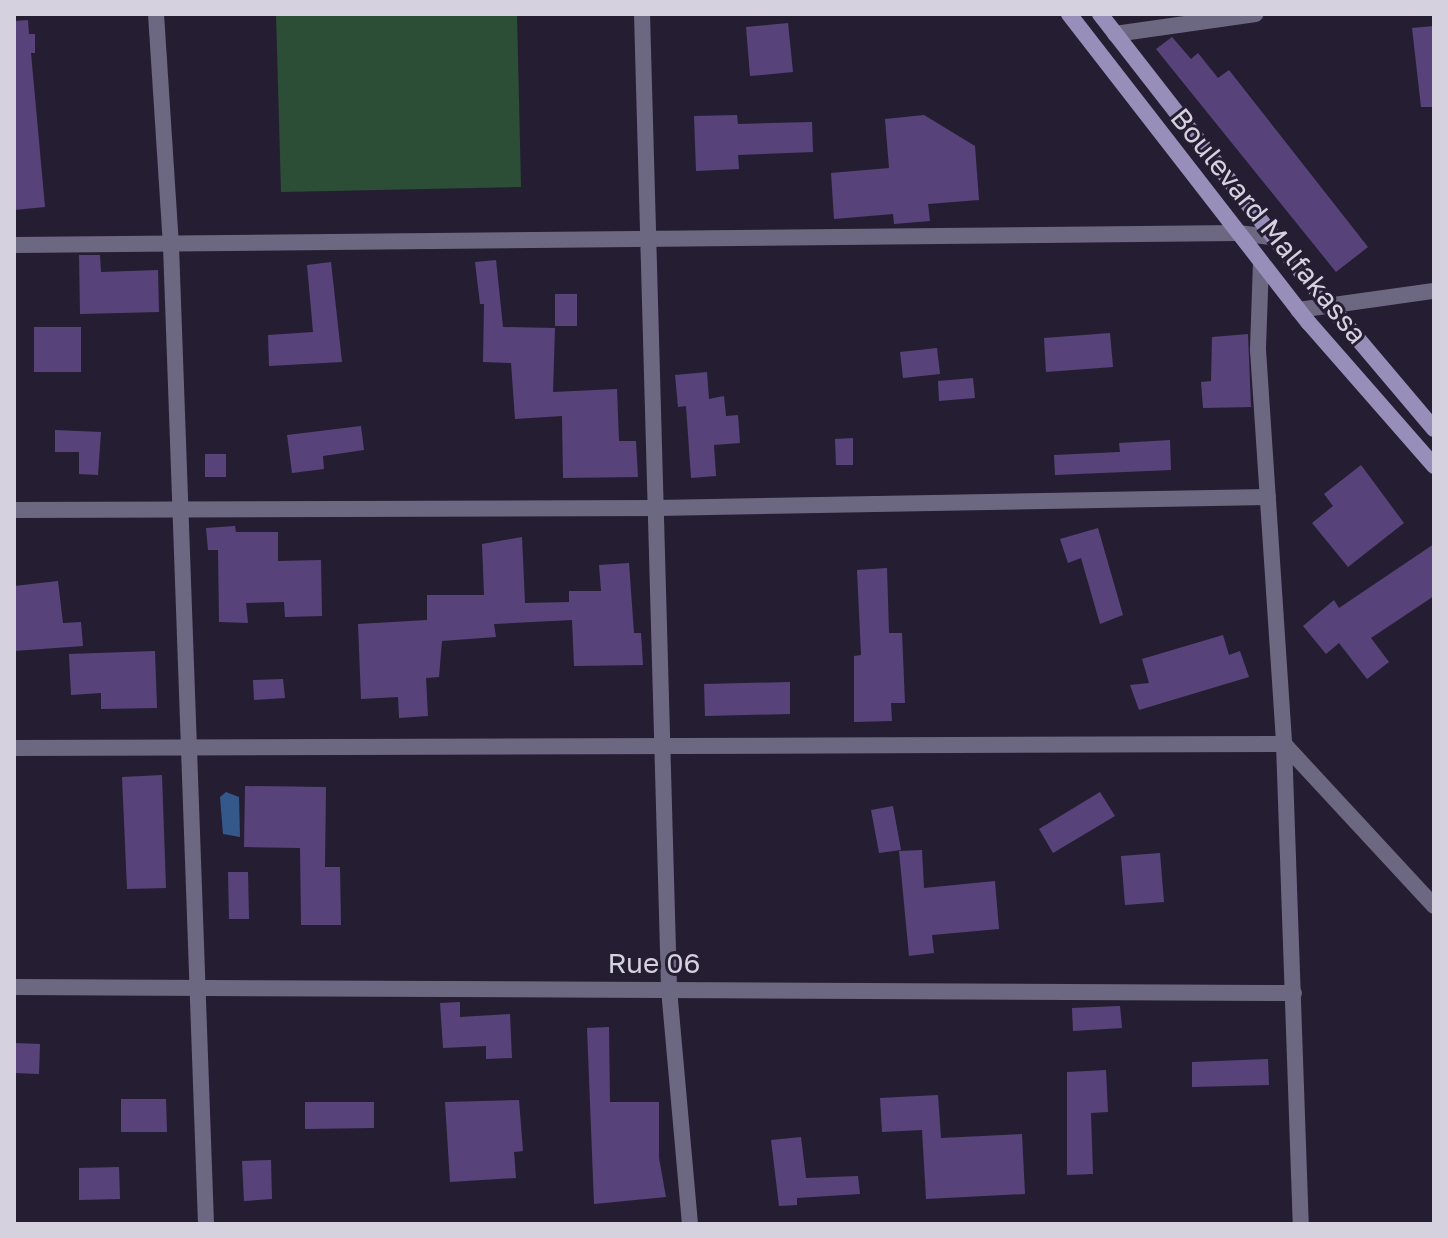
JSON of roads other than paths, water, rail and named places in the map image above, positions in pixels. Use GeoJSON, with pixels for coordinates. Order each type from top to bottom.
{"type":"FeatureCollection","features":[{"type":"Feature","properties":{"kind":"main road","name":"Boulevard Malfakassa"},"geometry":{"type":"LineString","coordinates":[[1069,14],[1298,310],[1434,466]]}},
{"type":"Feature","properties":{"kind":"main road","name":"Boulevard Malfakassa"},"geometry":{"type":"LineString","coordinates":[[1100,14],[1273,237],[1434,429]]}},
{"type":"Feature","properties":{"kind":"street"},"geometry":{"type":"LineString","coordinates":[[156,14],[171,246],[192,747],[206,1224]]}},
{"type":"Feature","properties":{"kind":"street"},"geometry":{"type":"LineString","coordinates":[[642,14],[669,989],[690,1224]]}},
{"type":"Feature","properties":{"kind":"street"},"geometry":{"type":"LineString","coordinates":[[1115,34],[1256,14]]}},
{"type":"Feature","properties":{"kind":"street"},"geometry":{"type":"LineString","coordinates":[[14,245],[171,246],[1238,233],[1273,237]]}},
{"type":"Feature","properties":{"kind":"street"},"geometry":{"type":"LineString","coordinates":[[1261,262],[1258,350],[1284,744],[1301,1224]]}},
{"type":"Feature","properties":{"kind":"street"},"geometry":{"type":"LineString","coordinates":[[1298,310],[1434,291]]}},
{"type":"Feature","properties":{"kind":"street"},"geometry":{"type":"LineString","coordinates":[[14,510],[657,508],[1268,497]]}},
{"type":"Feature","properties":{"kind":"street"},"geometry":{"type":"LineString","coordinates":[[14,748],[1284,744],[1434,906]]}},
{"type":"Feature","properties":{"kind":"street","name":"Rue 06"},"geometry":{"type":"LineString","coordinates":[[14,987],[1294,993]]}},
{"type":"Feature","properties":{"kind":"water"},"geometry":{"type":"Polygon","coordinates":[[[226,792],[239,797],[240,837],[223,834],[220,797],[226,792]]]}}]}
